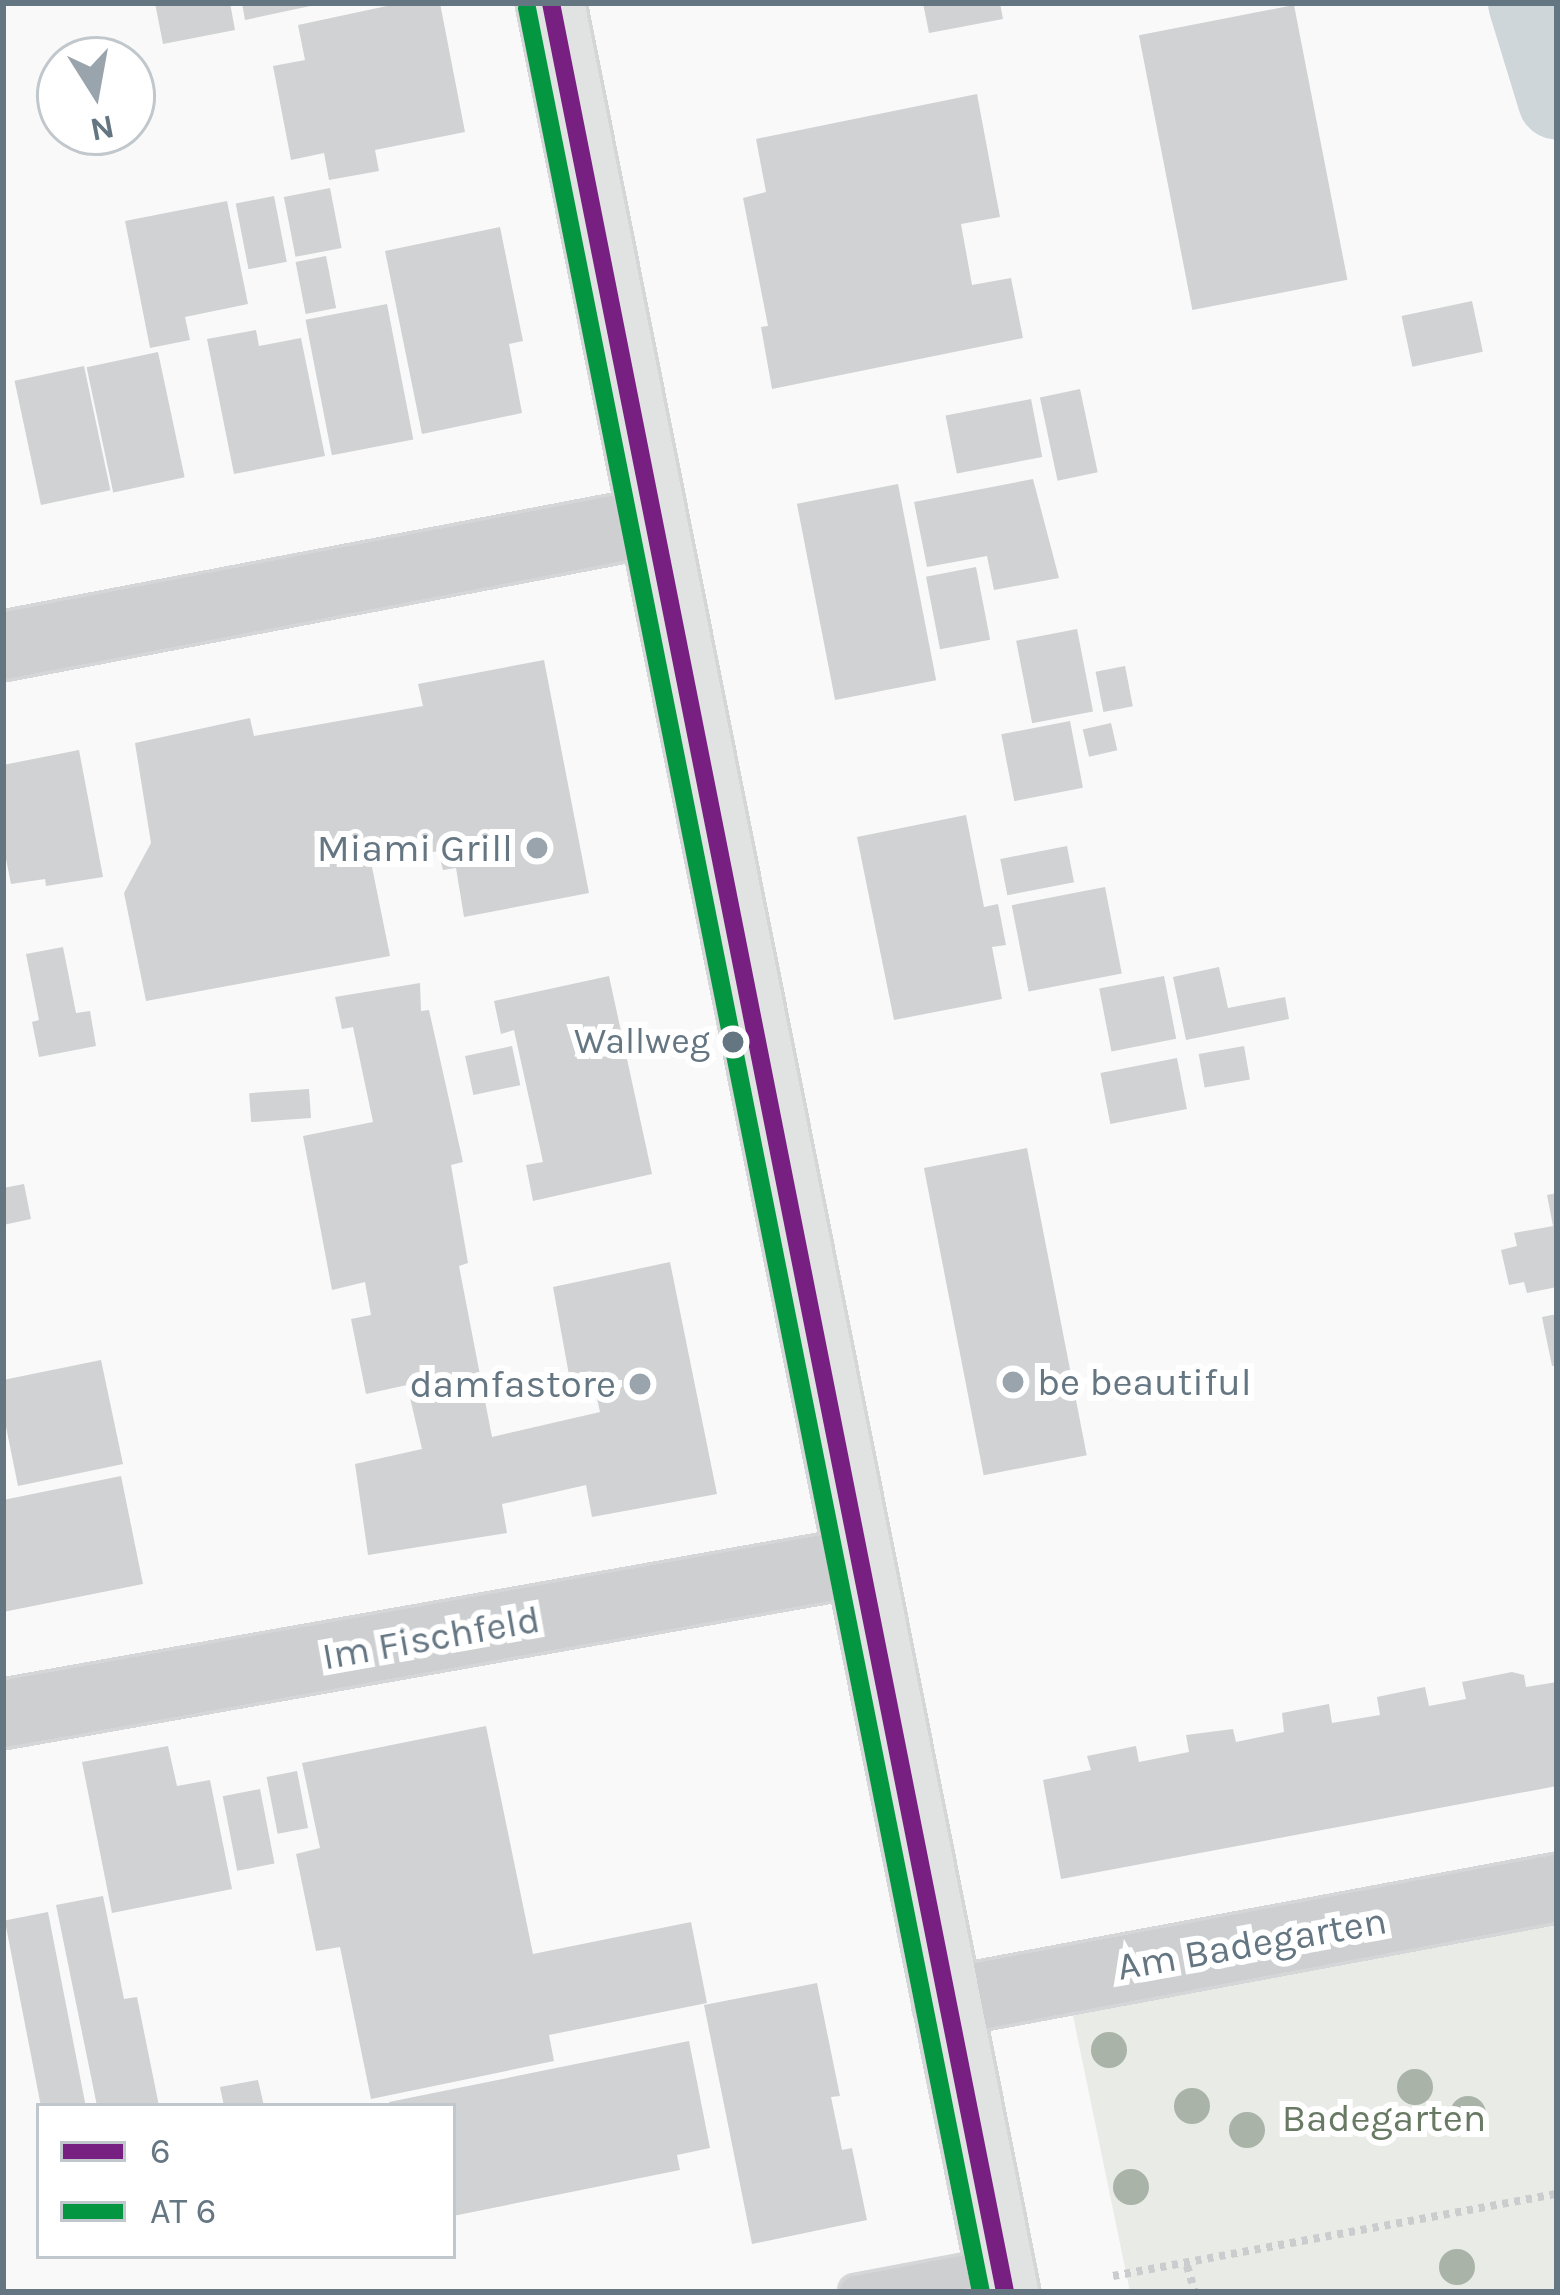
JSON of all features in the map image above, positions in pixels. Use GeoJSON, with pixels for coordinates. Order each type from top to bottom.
{"type":"FeatureCollection","features":[{"type":"Feature","properties":{"kind":"main road"},"geometry":{"type":"LineString","coordinates":[[550,3],[1002,2278]]}},
{"type":"Feature","properties":{"kind":"street"},"geometry":{"type":"LineString","coordinates":[[3,646],[651,522]]}},
{"type":"Feature","properties":{"kind":"street","name":"Im Fischfeld"},"geometry":{"type":"LineString","coordinates":[[3,1714],[859,1562]]}},
{"type":"Feature","properties":{"kind":"street","name":"Am Badegarten"},"geometry":{"type":"LineString","coordinates":[[946,2002],[1557,1888]]}},
{"type":"Feature","properties":{"kind":"lane"},"geometry":{"type":"LineString","coordinates":[[856,2292],[1002,2278]]}},
{"type":"Feature","properties":{"kind":"path"},"geometry":{"type":"LineString","coordinates":[[1113,2276],[1187,2266],[1557,2194]]}},
{"type":"Feature","properties":{"kind":"path"},"geometry":{"type":"LineString","coordinates":[[1187,2266],[1196,2292]]}},
{"type":"Feature","properties":{"kind":"green space","name":"Badegarten"},"geometry":{"type":"Polygon","coordinates":[[[1557,1909],[1557,2292],[1130,2292],[1070,2001],[1557,1909]]]}},
{"type":"Feature","properties":{"kind":"building"},"geometry":{"type":"Polygon","coordinates":[[[155,3],[230,3],[235,30],[163,44],[155,3]]]}},
{"type":"Feature","properties":{"kind":"building"},"geometry":{"type":"Polygon","coordinates":[[[242,3],[315,3],[315,5],[245,20],[242,3]]]}},
{"type":"Feature","properties":{"kind":"building"},"geometry":{"type":"Polygon","coordinates":[[[401,3],[440,3],[465,132],[375,150],[379,171],[329,180],[324,153],[291,160],[273,66],[305,60],[298,25],[401,3]]]}},
{"type":"Feature","properties":{"kind":"building"},"geometry":{"type":"Polygon","coordinates":[[[923,3],[1000,3],[1003,19],[929,33],[923,3]]]}},
{"type":"Feature","properties":{"kind":"building"},"geometry":{"type":"Polygon","coordinates":[[[1294,5],[1347,280],[1192,310],[1139,35],[1294,5]]]}},
{"type":"Feature","properties":{"kind":"building"},"geometry":{"type":"Polygon","coordinates":[[[977,94],[1000,217],[961,224],[972,285],[1011,278],[1023,338],[772,389],[761,327],[768,326],[743,198],[766,192],[756,139],[977,94]]]}},
{"type":"Feature","properties":{"kind":"building"},"geometry":{"type":"Polygon","coordinates":[[[330,188],[342,248],[296,257],[284,197],[330,188]]]}},
{"type":"Feature","properties":{"kind":"building"},"geometry":{"type":"Polygon","coordinates":[[[274,196],[287,262],[249,269],[236,203],[274,196]]]}},
{"type":"Feature","properties":{"kind":"building"},"geometry":{"type":"Polygon","coordinates":[[[227,201],[248,304],[185,317],[190,340],[150,348],[125,221],[227,201]]]}},
{"type":"Feature","properties":{"kind":"building"},"geometry":{"type":"Polygon","coordinates":[[[500,227],[523,341],[509,344],[522,413],[422,434],[385,251],[500,227]]]}},
{"type":"Feature","properties":{"kind":"building"},"geometry":{"type":"Polygon","coordinates":[[[326,256],[336,308],[306,314],[296,262],[326,256]]]}},
{"type":"Feature","properties":{"kind":"building"},"geometry":{"type":"Polygon","coordinates":[[[1472,301],[1483,352],[1412,367],[1402,316],[1472,301]]]}},
{"type":"Feature","properties":{"kind":"building"},"geometry":{"type":"Polygon","coordinates":[[[387,304],[413,439],[332,455],[306,320],[387,304]]]}},
{"type":"Feature","properties":{"kind":"building"},"geometry":{"type":"Polygon","coordinates":[[[256,330],[259,346],[301,338],[325,456],[234,474],[207,339],[256,330]]]}},
{"type":"Feature","properties":{"kind":"building"},"geometry":{"type":"Polygon","coordinates":[[[158,352],[185,477],[113,492],[87,367],[158,352]]]}},
{"type":"Feature","properties":{"kind":"building"},"geometry":{"type":"Polygon","coordinates":[[[84,366],[110,490],[41,505],[15,381],[84,366]]]}},
{"type":"Feature","properties":{"kind":"building"},"geometry":{"type":"Polygon","coordinates":[[[1080,389],[1098,472],[1058,481],[1040,398],[1080,389]]]}},
{"type":"Feature","properties":{"kind":"building"},"geometry":{"type":"Polygon","coordinates":[[[1031,399],[1042,457],[957,474],[946,416],[1031,399]]]}},
{"type":"Feature","properties":{"kind":"building"},"geometry":{"type":"Polygon","coordinates":[[[1033,479],[1059,578],[994,590],[987,556],[927,567],[914,502],[1033,479]]]}},
{"type":"Feature","properties":{"kind":"building"},"geometry":{"type":"Polygon","coordinates":[[[898,484],[936,680],[835,700],[797,504],[898,484]]]}},
{"type":"Feature","properties":{"kind":"building"},"geometry":{"type":"Polygon","coordinates":[[[976,567],[990,640],[940,649],[926,577],[976,567]]]}},
{"type":"Feature","properties":{"kind":"building"},"geometry":{"type":"Polygon","coordinates":[[[1077,629],[1093,711],[1032,723],[1016,641],[1077,629]]]}},
{"type":"Feature","properties":{"kind":"building"},"geometry":{"type":"Polygon","coordinates":[[[544,660],[589,893],[464,917],[456,868],[443,870],[438,851],[406,857],[402,848],[369,852],[390,956],[146,1001],[124,893],[151,843],[135,743],[250,718],[254,736],[423,706],[418,684],[544,660]]]}},
{"type":"Feature","properties":{"kind":"building"},"geometry":{"type":"Polygon","coordinates":[[[1125,666],[1133,706],[1103,712],[1096,672],[1125,666]]]}},
{"type":"Feature","properties":{"kind":"building"},"geometry":{"type":"Polygon","coordinates":[[[1070,721],[1083,788],[1014,801],[1001,734],[1070,721]]]}},
{"type":"Feature","properties":{"kind":"building"},"geometry":{"type":"Polygon","coordinates":[[[1111,723],[1117,750],[1089,757],[1083,730],[1111,723]]]}},
{"type":"Feature","properties":{"kind":"building"},"geometry":{"type":"Polygon","coordinates":[[[79,750],[103,877],[46,886],[45,879],[11,884],[3,844],[3,765],[79,750]]]}},
{"type":"Feature","properties":{"kind":"building"},"geometry":{"type":"Polygon","coordinates":[[[966,815],[984,907],[998,904],[1006,945],[992,947],[1002,999],[894,1020],[857,837],[966,815]]]}},
{"type":"Feature","properties":{"kind":"building"},"geometry":{"type":"Polygon","coordinates":[[[1067,846],[1074,882],[1007,895],[1000,859],[1067,846]]]}},
{"type":"Feature","properties":{"kind":"building"},"geometry":{"type":"Polygon","coordinates":[[[1105,887],[1122,973],[1029,992],[1012,905],[1105,887]]]}},
{"type":"Feature","properties":{"kind":"building"},"geometry":{"type":"Polygon","coordinates":[[[63,947],[76,1013],[90,1011],[96,1046],[39,1057],[32,1022],[39,1020],[26,954],[63,947]]]}},
{"type":"Feature","properties":{"kind":"building"},"geometry":{"type":"Polygon","coordinates":[[[1219,967],[1228,1008],[1285,997],[1289,1019],[1186,1040],[1173,977],[1219,967]]]}},
{"type":"Feature","properties":{"kind":"building"},"geometry":{"type":"Polygon","coordinates":[[[609,976],[652,1174],[533,1201],[526,1165],[543,1162],[514,1030],[501,1034],[494,1001],[609,976]]]}},
{"type":"Feature","properties":{"kind":"building"},"geometry":{"type":"Polygon","coordinates":[[[1164,976],[1176,1039],[1111,1051],[1099,989],[1164,976]]]}},
{"type":"Feature","properties":{"kind":"building"},"geometry":{"type":"Polygon","coordinates":[[[420,983],[421,1011],[429,1010],[463,1162],[451,1165],[468,1263],[459,1266],[492,1437],[600,1412],[591,1371],[569,1375],[553,1287],[670,1262],[717,1494],[592,1517],[586,1485],[502,1504],[507,1533],[368,1555],[355,1464],[422,1449],[407,1385],[366,1394],[351,1319],[371,1315],[365,1282],[332,1290],[303,1136],[373,1122],[353,1027],[342,1029],[335,997],[420,983]]]}},
{"type":"Feature","properties":{"kind":"building"},"geometry":{"type":"Polygon","coordinates":[[[512,1046],[520,1085],[473,1095],[465,1056],[512,1046]]]}},
{"type":"Feature","properties":{"kind":"building"},"geometry":{"type":"Polygon","coordinates":[[[1244,1046],[1250,1079],[1205,1087],[1199,1054],[1244,1046]]]}},
{"type":"Feature","properties":{"kind":"building"},"geometry":{"type":"Polygon","coordinates":[[[1177,1058],[1187,1109],[1110,1124],[1100,1073],[1177,1058]]]}},
{"type":"Feature","properties":{"kind":"building"},"geometry":{"type":"Polygon","coordinates":[[[309,1089],[311,1118],[251,1122],[249,1093],[309,1089]]]}},
{"type":"Feature","properties":{"kind":"building"},"geometry":{"type":"Polygon","coordinates":[[[1027,1148],[1087,1455],[984,1475],[924,1168],[1027,1148]]]}},
{"type":"Feature","properties":{"kind":"building"},"geometry":{"type":"Polygon","coordinates":[[[24,1184],[31,1219],[3,1225],[3,1188],[24,1184]]]}},
{"type":"Feature","properties":{"kind":"building"},"geometry":{"type":"Polygon","coordinates":[[[1557,1193],[1557,1287],[1527,1293],[1524,1282],[1509,1285],[1501,1250],[1517,1246],[1514,1233],[1553,1226],[1547,1195],[1557,1193]]]}},
{"type":"Feature","properties":{"kind":"building"},"geometry":{"type":"Polygon","coordinates":[[[1557,1314],[1557,1365],[1552,1366],[1542,1317],[1557,1314]]]}},
{"type":"Feature","properties":{"kind":"building"},"geometry":{"type":"Polygon","coordinates":[[[101,1360],[123,1464],[18,1486],[3,1412],[3,1380],[101,1360]]]}},
{"type":"Feature","properties":{"kind":"building"},"geometry":{"type":"Polygon","coordinates":[[[121,1476],[143,1584],[3,1612],[3,1500],[121,1476]]]}},
{"type":"Feature","properties":{"kind":"building"},"geometry":{"type":"Polygon","coordinates":[[[1512,1672],[1524,1675],[1526,1687],[1557,1682],[1557,1786],[1061,1879],[1043,1780],[1091,1770],[1087,1756],[1136,1746],[1139,1762],[1189,1752],[1186,1735],[1233,1729],[1236,1742],[1284,1732],[1282,1713],[1329,1704],[1332,1723],[1380,1715],[1377,1697],[1425,1687],[1429,1706],[1466,1699],[1462,1682],[1512,1672]]]}},
{"type":"Feature","properties":{"kind":"building"},"geometry":{"type":"Polygon","coordinates":[[[486,1726],[533,1954],[691,1922],[707,2003],[549,2035],[554,2061],[371,2099],[340,1947],[316,1951],[296,1854],[320,1848],[302,1763],[486,1726]]]}},
{"type":"Feature","properties":{"kind":"building"},"geometry":{"type":"Polygon","coordinates":[[[168,1746],[177,1786],[210,1780],[232,1889],[112,1913],[82,1762],[168,1746]]]}},
{"type":"Feature","properties":{"kind":"building"},"geometry":{"type":"Polygon","coordinates":[[[297,1771],[308,1828],[278,1834],[267,1777],[297,1771]]]}},
{"type":"Feature","properties":{"kind":"building"},"geometry":{"type":"Polygon","coordinates":[[[260,1789],[275,1864],[237,1871],[223,1796],[260,1789]]]}},
{"type":"Feature","properties":{"kind":"building"},"geometry":{"type":"Polygon","coordinates":[[[103,1896],[124,1999],[137,1997],[158,2103],[96,2103],[56,1905],[103,1896]]]}},
{"type":"Feature","properties":{"kind":"building"},"geometry":{"type":"Polygon","coordinates":[[[48,1912],[85,2103],[40,2103],[5,1920],[48,1912]]]}},
{"type":"Feature","properties":{"kind":"building"},"geometry":{"type":"Polygon","coordinates":[[[817,1983],[840,2096],[831,2097],[842,2150],[852,2148],[867,2220],[752,2244],[704,2005],[817,1983]]]}},
{"type":"Feature","properties":{"kind":"building"},"geometry":{"type":"Polygon","coordinates":[[[689,2041],[710,2148],[677,2155],[680,2170],[456,2215],[456,2103],[389,2102],[689,2041]]]}},
{"type":"Feature","properties":{"kind":"building"},"geometry":{"type":"Polygon","coordinates":[[[258,2080],[263,2103],[223,2103],[220,2087],[258,2080]]]}},
{"type":"Feature","properties":{"kind":"waterway"},"geometry":{"type":"LineString","coordinates":[[1527,3],[1557,101]]}},
{"type":"Feature","properties":{"kind":"transit line","name":"6"},"geometry":{"type":"LineString","coordinates":[[551,3],[1005,2292]]}},
{"type":"Feature","properties":{"kind":"transit line"},"geometry":{"type":"LineString","coordinates":[[527,8],[981,2292]]}},
{"type":"Feature","properties":{"kind":"place","name":"Miami Grill"},"geometry":{"type":"Point","coordinates":[537,848]}},
{"type":"Feature","properties":{"kind":"place","name":"Wallweg"},"geometry":{"type":"Point","coordinates":[733,1042]}},
{"type":"Feature","properties":{"kind":"place","name":"be beautiful"},"geometry":{"type":"Point","coordinates":[1013,1382]}},
{"type":"Feature","properties":{"kind":"place","name":"damfastore"},"geometry":{"type":"Point","coordinates":[640,1384]}}]}
